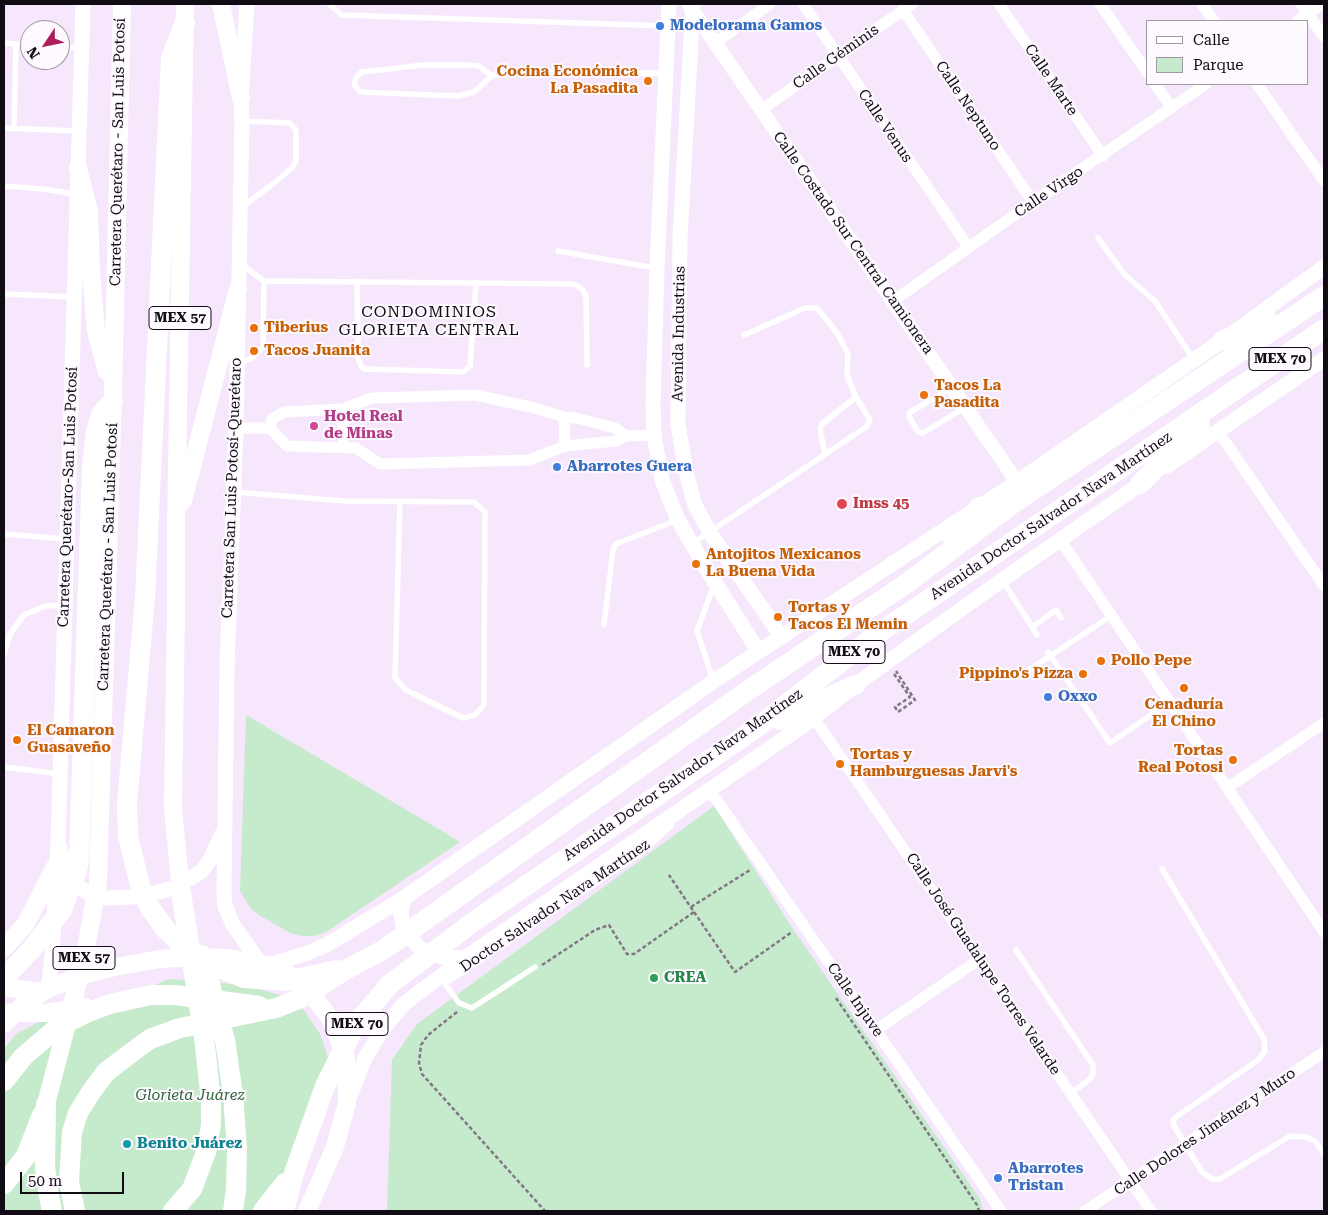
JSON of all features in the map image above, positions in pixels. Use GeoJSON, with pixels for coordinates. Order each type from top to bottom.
{"type":"FeatureCollection","features":[{"type":"Feature","properties":{"kind":"highway"},"geometry":{"type":"LineString","coordinates":[[185,13],[171,58],[145,596],[127,804],[128,836],[141,890],[151,909],[166,930],[197,959],[244,978],[287,981],[349,968]]}},
{"type":"Feature","properties":{"kind":"highway"},"geometry":{"type":"LineString","coordinates":[[1223,340],[1255,328],[1324,283]]}},
{"type":"Feature","properties":{"kind":"highway","name":"Avenida Doctor Salvador Nava Martínez"},"geometry":{"type":"LineString","coordinates":[[75,1211],[68,1182],[72,1132],[78,1113],[106,1072],[150,1040],[180,1028],[276,1008],[299,999],[349,968],[383,950],[743,694],[907,583],[1011,505],[1324,296]]}},
{"type":"Feature","properties":{"kind":"highway","name":"Avenida Doctor Salvador Nava Martínez"},"geometry":{"type":"LineString","coordinates":[[295,1170],[325,1086],[356,1024],[390,984],[476,920],[756,728],[872,638],[1324,329]]}},
{"type":"Feature","properties":{"kind":"highway"},"geometry":{"type":"LineString","coordinates":[[1140,484],[1235,389]]}},
{"type":"Feature","properties":{"kind":"highway"},"geometry":{"type":"LineString","coordinates":[[4,978],[31,950],[62,910],[77,871],[80,840],[92,465],[96,432],[101,414],[113,397]]}},
{"type":"Feature","properties":{"kind":"highway"},"geometry":{"type":"LineString","coordinates":[[907,583],[922,562],[963,528],[979,507]]}},
{"type":"Feature","properties":{"kind":"highway"},"geometry":{"type":"LineString","coordinates":[[756,728],[783,718],[855,685]]}},
{"type":"Feature","properties":{"kind":"highway"},"geometry":{"type":"LineString","coordinates":[[173,1211],[192,1189],[206,1152],[211,1125],[211,1100],[204,1037],[180,892]]}},
{"type":"Feature","properties":{"kind":"highway"},"geometry":{"type":"LineString","coordinates":[[180,892],[206,964],[225,1040],[233,1095],[237,1150],[236,1190],[233,1211]]}},
{"type":"Feature","properties":{"kind":"highway"},"geometry":{"type":"LineString","coordinates":[[4,1081],[23,1057],[58,1027],[110,1004],[151,995],[175,995],[276,1008]]}},
{"type":"Feature","properties":{"kind":"highway"},"geometry":{"type":"LineString","coordinates":[[4,1184],[26,1156],[46,1104]]}},
{"type":"Feature","properties":{"kind":"highway"},"geometry":{"type":"LineString","coordinates":[[46,1104],[45,1166],[52,1211]]}},
{"type":"Feature","properties":{"kind":"highway"},"geometry":{"type":"LineString","coordinates":[[263,1211],[295,1170]]}},
{"type":"Feature","properties":{"kind":"highway"},"geometry":{"type":"LineString","coordinates":[[281,1211],[285,1207],[295,1170]]}},
{"type":"Feature","properties":{"kind":"main road","name":"Carretera Querétaro-San Luis Potosí"},"geometry":{"type":"LineString","coordinates":[[45,990],[52,957],[55,867],[58,842],[83,4]]}},
{"type":"Feature","properties":{"kind":"main road","name":"Carretera Querétaro - San Luis Potosí"},"geometry":{"type":"LineString","coordinates":[[46,1104],[84,958],[98,882],[113,397],[122,4]]}},
{"type":"Feature","properties":{"kind":"main road"},"geometry":{"type":"LineString","coordinates":[[221,4],[241,98]]}},
{"type":"Feature","properties":{"kind":"main road","name":"Carretera San Luis Potosí-Querétaro"},"geometry":{"type":"LineString","coordinates":[[247,4],[241,98],[236,428],[227,666],[224,890],[225,906],[233,926],[264,964]]}},
{"type":"Feature","properties":{"kind":"main road","name":"Avenida Industrias"},"geometry":{"type":"LineString","coordinates":[[669,4],[657,268],[653,405],[654,435],[662,480],[678,520],[759,652]]}},
{"type":"Feature","properties":{"kind":"main road","name":"Avenida Industrias"},"geometry":{"type":"LineString","coordinates":[[691,6],[680,238],[678,424],[686,472],[694,503],[710,533],[782,637]]}},
{"type":"Feature","properties":{"kind":"main road","name":"MEX 57"},"geometry":{"type":"LineString","coordinates":[[180,892],[173,808],[185,13]]}},
{"type":"Feature","properties":{"kind":"main road"},"geometry":{"type":"LineString","coordinates":[[78,168],[89,212],[91,273],[96,331],[113,397]]}},
{"type":"Feature","properties":{"kind":"main road"},"geometry":{"type":"LineString","coordinates":[[658,249],[672,262],[675,297],[679,306]]}},
{"type":"Feature","properties":{"kind":"main road"},"geometry":{"type":"LineString","coordinates":[[264,964],[291,959],[328,944],[404,898],[714,681],[1017,482],[1223,340],[1324,267]]}},
{"type":"Feature","properties":{"kind":"main road"},"geometry":{"type":"LineString","coordinates":[[176,528],[238,289]]}},
{"type":"Feature","properties":{"kind":"main road","name":"Avenida Doctor Salvador Nava Martínez"},"geometry":{"type":"LineString","coordinates":[[347,1103],[366,1056],[385,1026],[405,1003],[467,962],[703,793],[814,718],[855,685],[1002,580],[1324,359]]}},
{"type":"Feature","properties":{"kind":"main road"},"geometry":{"type":"LineString","coordinates":[[58,842],[68,873],[80,888],[92,895],[107,898],[132,896],[176,887],[202,871],[218,845],[225,824]]}},
{"type":"Feature","properties":{"kind":"main road"},"geometry":{"type":"LineString","coordinates":[[4,948],[25,925],[55,867]]}},
{"type":"Feature","properties":{"kind":"main road"},"geometry":{"type":"LineString","coordinates":[[404,898],[401,913],[403,926],[410,939],[421,949],[442,957],[467,962]]}},
{"type":"Feature","properties":{"kind":"main road"},"geometry":{"type":"LineString","coordinates":[[4,1024],[25,1004],[45,990],[82,975],[160,959],[228,958],[264,964],[289,975],[312,995],[330,1018],[346,1058],[347,1103],[335,1147],[308,1211]]}},
{"type":"Feature","properties":{"kind":"main road"},"geometry":{"type":"LineString","coordinates":[[4,987],[45,990]]}},
{"type":"Feature","properties":{"kind":"main road"},"geometry":{"type":"LineString","coordinates":[[4,1013],[44,1013],[110,1004]]}},
{"type":"Feature","properties":{"kind":"street"},"geometry":{"type":"LineString","coordinates":[[715,43],[770,4]]}},
{"type":"Feature","properties":{"kind":"street","name":"Calle Venus"},"geometry":{"type":"LineString","coordinates":[[803,4],[969,248]]}},
{"type":"Feature","properties":{"kind":"street","name":"Calle Marte"},"geometry":{"type":"LineString","coordinates":[[999,4],[1103,156]]}},
{"type":"Feature","properties":{"kind":"street"},"geometry":{"type":"LineString","coordinates":[[1100,4],[1146,71]]}},
{"type":"Feature","properties":{"kind":"street"},"geometry":{"type":"LineString","coordinates":[[1202,4],[1213,20]]}},
{"type":"Feature","properties":{"kind":"street"},"geometry":{"type":"LineString","coordinates":[[1298,20],[1304,9],[1322,4]]}},
{"type":"Feature","properties":{"kind":"street","name":"Calle Costado Sur Central Camionera"},"geometry":{"type":"LineString","coordinates":[[691,6],[1017,482]]}},
{"type":"Feature","properties":{"kind":"street","name":"Calle Géminis"},"geometry":{"type":"LineString","coordinates":[[761,110],[907,7]]}},
{"type":"Feature","properties":{"kind":"street","name":"Calle Neptuno"},"geometry":{"type":"LineString","coordinates":[[907,7],[1033,202]]}},
{"type":"Feature","properties":{"kind":"street"},"geometry":{"type":"LineString","coordinates":[[1304,9],[1324,37]]}},
{"type":"Feature","properties":{"kind":"street"},"geometry":{"type":"LineString","coordinates":[[1156,85],[1172,108]]}},
{"type":"Feature","properties":{"kind":"street","name":"Calle Virgo"},"geometry":{"type":"LineString","coordinates":[[893,302],[1033,202],[1205,85]]}},
{"type":"Feature","properties":{"kind":"street"},"geometry":{"type":"LineString","coordinates":[[1258,85],[1324,181]]}},
{"type":"Feature","properties":{"kind":"street"},"geometry":{"type":"LineString","coordinates":[[270,428],[272,419],[284,412],[343,410],[372,398],[475,395],[615,428],[626,436]]}},
{"type":"Feature","properties":{"kind":"street"},"geometry":{"type":"LineString","coordinates":[[343,410],[343,447]]}},
{"type":"Feature","properties":{"kind":"street"},"geometry":{"type":"LineString","coordinates":[[564,417],[565,446]]}},
{"type":"Feature","properties":{"kind":"street"},"geometry":{"type":"LineString","coordinates":[[236,428],[270,428],[287,446],[356,448],[380,464],[530,460],[565,446],[616,441],[626,436],[654,435]]}},
{"type":"Feature","properties":{"kind":"street"},"geometry":{"type":"LineString","coordinates":[[1218,431],[1324,586]]}},
{"type":"Feature","properties":{"kind":"street"},"geometry":{"type":"LineString","coordinates":[[1060,540],[1324,932]]}},
{"type":"Feature","properties":{"kind":"street","name":"Calle José Guadalupe Torres Velarde"},"geometry":{"type":"LineString","coordinates":[[814,718],[1151,1211]]}},
{"type":"Feature","properties":{"kind":"street"},"geometry":{"type":"LineString","coordinates":[[1227,788],[1324,723]]}},
{"type":"Feature","properties":{"kind":"street","name":"Calle Injuve"},"geometry":{"type":"LineString","coordinates":[[703,793],[876,1030],[1001,1211]]}},
{"type":"Feature","properties":{"kind":"street"},"geometry":{"type":"LineString","coordinates":[[876,1030],[980,959]]}},
{"type":"Feature","properties":{"kind":"street","name":"Calle Dolores Jiménez y Muro"},"geometry":{"type":"LineString","coordinates":[[1085,1211],[1324,1052]]}},
{"type":"Feature","properties":{"kind":"lane"},"geometry":{"type":"LineString","coordinates":[[329,4],[342,15],[668,26]]}},
{"type":"Feature","properties":{"kind":"lane"},"geometry":{"type":"LineString","coordinates":[[4,44],[20,44]]}},
{"type":"Feature","properties":{"kind":"lane"},"geometry":{"type":"LineString","coordinates":[[14,128],[16,44]]}},
{"type":"Feature","properties":{"kind":"lane"},"geometry":{"type":"LineString","coordinates":[[70,47],[82,48]]}},
{"type":"Feature","properties":{"kind":"lane"},"geometry":{"type":"LineString","coordinates":[[492,76],[479,66],[467,64],[424,64],[362,72],[356,76],[355,86],[360,92],[458,96],[474,92],[492,76],[508,72],[666,73]]}},
{"type":"Feature","properties":{"kind":"lane"},"geometry":{"type":"LineString","coordinates":[[240,208],[274,184],[296,162],[296,130],[290,123],[242,121]]}},
{"type":"Feature","properties":{"kind":"lane"},"geometry":{"type":"LineString","coordinates":[[4,128],[79,131]]}},
{"type":"Feature","properties":{"kind":"lane"},"geometry":{"type":"LineString","coordinates":[[4,186],[43,189],[77,195]]}},
{"type":"Feature","properties":{"kind":"lane"},"geometry":{"type":"LineString","coordinates":[[1098,238],[1126,275],[1155,301],[1194,360]]}},
{"type":"Feature","properties":{"kind":"lane"},"geometry":{"type":"LineString","coordinates":[[558,251],[657,268]]}},
{"type":"Feature","properties":{"kind":"lane"},"geometry":{"type":"LineString","coordinates":[[238,262],[264,281],[574,284],[582,288],[586,296],[587,365]]}},
{"type":"Feature","properties":{"kind":"lane"},"geometry":{"type":"LineString","coordinates":[[236,366],[253,357],[263,347],[264,281]]}},
{"type":"Feature","properties":{"kind":"lane"},"geometry":{"type":"LineString","coordinates":[[357,281],[358,358],[364,369],[463,372],[470,366],[476,283]]}},
{"type":"Feature","properties":{"kind":"lane"},"geometry":{"type":"LineString","coordinates":[[4,294],[74,298]]}},
{"type":"Feature","properties":{"kind":"lane"},"geometry":{"type":"LineString","coordinates":[[692,544],[869,424],[870,420],[856,397],[848,375],[848,354],[837,333],[816,308],[805,308],[744,335]]}},
{"type":"Feature","properties":{"kind":"lane"},"geometry":{"type":"LineString","coordinates":[[952,388],[910,412],[908,416],[918,432],[923,433],[966,407]]}},
{"type":"Feature","properties":{"kind":"lane"},"geometry":{"type":"LineString","coordinates":[[825,454],[820,428],[822,424],[856,397]]}},
{"type":"Feature","properties":{"kind":"lane"},"geometry":{"type":"LineString","coordinates":[[233,492],[344,501],[474,502],[484,512],[484,705],[475,715],[463,718],[406,690],[395,678],[400,502]]}},
{"type":"Feature","properties":{"kind":"lane"},"geometry":{"type":"LineString","coordinates":[[604,626],[613,550],[616,544],[678,520]]}},
{"type":"Feature","properties":{"kind":"lane"},"geometry":{"type":"LineString","coordinates":[[4,534],[67,539]]}},
{"type":"Feature","properties":{"kind":"lane"},"geometry":{"type":"LineString","coordinates":[[1002,580],[1037,635]]}},
{"type":"Feature","properties":{"kind":"lane"},"geometry":{"type":"LineString","coordinates":[[714,681],[697,631],[715,583]]}},
{"type":"Feature","properties":{"kind":"lane"},"geometry":{"type":"LineString","coordinates":[[4,655],[10,634],[24,615],[45,606],[65,605]]}},
{"type":"Feature","properties":{"kind":"lane"},"geometry":{"type":"LineString","coordinates":[[1032,627],[1056,610],[1062,618]]}},
{"type":"Feature","properties":{"kind":"lane"},"geometry":{"type":"LineString","coordinates":[[1021,675],[1074,637],[1111,616]]}},
{"type":"Feature","properties":{"kind":"lane"},"geometry":{"type":"LineString","coordinates":[[1049,654],[1110,743],[1170,702]]}},
{"type":"Feature","properties":{"kind":"lane"},"geometry":{"type":"LineString","coordinates":[[4,767],[60,774]]}},
{"type":"Feature","properties":{"kind":"lane"},"geometry":{"type":"LineString","coordinates":[[1162,869],[1264,1039],[1265,1051],[1258,1060],[1176,1117],[1173,1121],[1174,1126],[1202,1172],[1212,1179],[1220,1179],[1290,1136],[1306,1137],[1315,1141],[1324,1154]]}},
{"type":"Feature","properties":{"kind":"lane"},"geometry":{"type":"LineString","coordinates":[[1016,950],[1093,1065],[1091,1078],[1072,1093]]}},
{"type":"Feature","properties":{"kind":"lane"},"geometry":{"type":"LineString","coordinates":[[441,980],[460,1002],[472,1008],[538,967]]}},
{"type":"Feature","properties":{"kind":"path"},"geometry":{"type":"LineString","coordinates":[[887,662],[910,697],[895,707],[898,712],[915,700]]}},
{"type":"Feature","properties":{"kind":"path"},"geometry":{"type":"LineString","coordinates":[[691,907],[750,870],[755,878]]}},
{"type":"Feature","properties":{"kind":"path"},"geometry":{"type":"LineString","coordinates":[[669,875],[735,972],[792,932],[787,924]]}},
{"type":"Feature","properties":{"kind":"path"},"geometry":{"type":"LineString","coordinates":[[538,967],[596,930],[609,925],[628,954],[634,954],[694,912]]}},
{"type":"Feature","properties":{"kind":"path"},"geometry":{"type":"LineString","coordinates":[[831,990],[977,1205],[979,1211]]}},
{"type":"Feature","properties":{"kind":"path"},"geometry":{"type":"LineString","coordinates":[[466,1005],[428,1035],[421,1045],[419,1063],[422,1074],[545,1211]]}},
{"type":"Feature","properties":{"kind":"green space"},"geometry":{"type":"Polygon","coordinates":[[[246,715],[460,842],[326,932],[314,936],[292,934],[259,915],[251,909],[240,891],[246,715]]]}},
{"type":"Feature","properties":{"kind":"green space","name":"CREA"},"geometry":{"type":"Polygon","coordinates":[[[714,806],[795,932],[980,1199],[983,1211],[387,1211],[392,1060],[417,1024],[714,806]]]}},
{"type":"Feature","properties":{"kind":"green space","name":"Glorieta Juárez"},"geometry":{"type":"Polygon","coordinates":[[[169,979],[245,985],[297,1000],[320,1034],[332,1069],[280,1211],[4,1211],[4,1049],[16,1034],[72,1004],[110,1004],[169,979]]]}},
{"type":"Feature","properties":{"kind":"place","name":"Modelorama Gamos"},"geometry":{"type":"Point","coordinates":[660,26]}},
{"type":"Feature","properties":{"kind":"place","name":"Cocina Económica La Pasadita"},"geometry":{"type":"Point","coordinates":[648,81]}},
{"type":"Feature","properties":{"kind":"place","name":"Tiberius"},"geometry":{"type":"Point","coordinates":[254,328]}},
{"type":"Feature","properties":{"kind":"place","name":"Tacos Juanita"},"geometry":{"type":"Point","coordinates":[254,351]}},
{"type":"Feature","properties":{"kind":"place","name":"Tacos La Pasadita"},"geometry":{"type":"Point","coordinates":[924,395]}},
{"type":"Feature","properties":{"kind":"place","name":"Hotel Real de Minas"},"geometry":{"type":"Point","coordinates":[314,426]}},
{"type":"Feature","properties":{"kind":"place","name":"Abarrotes Guera"},"geometry":{"type":"Point","coordinates":[557,467]}},
{"type":"Feature","properties":{"kind":"place","name":"Imss 45"},"geometry":{"type":"Point","coordinates":[842,504]}},
{"type":"Feature","properties":{"kind":"place","name":"Antojitos Mexicanos La Buena Vida"},"geometry":{"type":"Point","coordinates":[696,564]}},
{"type":"Feature","properties":{"kind":"place","name":"Tortas y Tacos El Memin"},"geometry":{"type":"Point","coordinates":[778,617]}},
{"type":"Feature","properties":{"kind":"place","name":"Pollo Pepe"},"geometry":{"type":"Point","coordinates":[1101,661]}},
{"type":"Feature","properties":{"kind":"place","name":"Pippino's Pizza"},"geometry":{"type":"Point","coordinates":[1083,674]}},
{"type":"Feature","properties":{"kind":"place","name":"Cenaduría El Chino"},"geometry":{"type":"Point","coordinates":[1184,688]}},
{"type":"Feature","properties":{"kind":"place","name":"Oxxo"},"geometry":{"type":"Point","coordinates":[1048,697]}},
{"type":"Feature","properties":{"kind":"place","name":"El Camaron Guasaveño"},"geometry":{"type":"Point","coordinates":[17,740]}},
{"type":"Feature","properties":{"kind":"place","name":"Tortas Real Potosi"},"geometry":{"type":"Point","coordinates":[1233,760]}},
{"type":"Feature","properties":{"kind":"place","name":"Tortas y Hamburguesas Jarvi's"},"geometry":{"type":"Point","coordinates":[840,764]}},
{"type":"Feature","properties":{"kind":"place","name":"CREA"},"geometry":{"type":"Point","coordinates":[654,978]}},
{"type":"Feature","properties":{"kind":"place","name":"Benito Juárez"},"geometry":{"type":"Point","coordinates":[127,1144]}},
{"type":"Feature","properties":{"kind":"place","name":"Abarrotes Tristan"},"geometry":{"type":"Point","coordinates":[998,1178]}},
{"type":"Feature","properties":{"kind":"district","name":"CONDOMINIOS GLORIETA CENTRAL"},"geometry":{"type":"Point","coordinates":[429,321]}}]}
